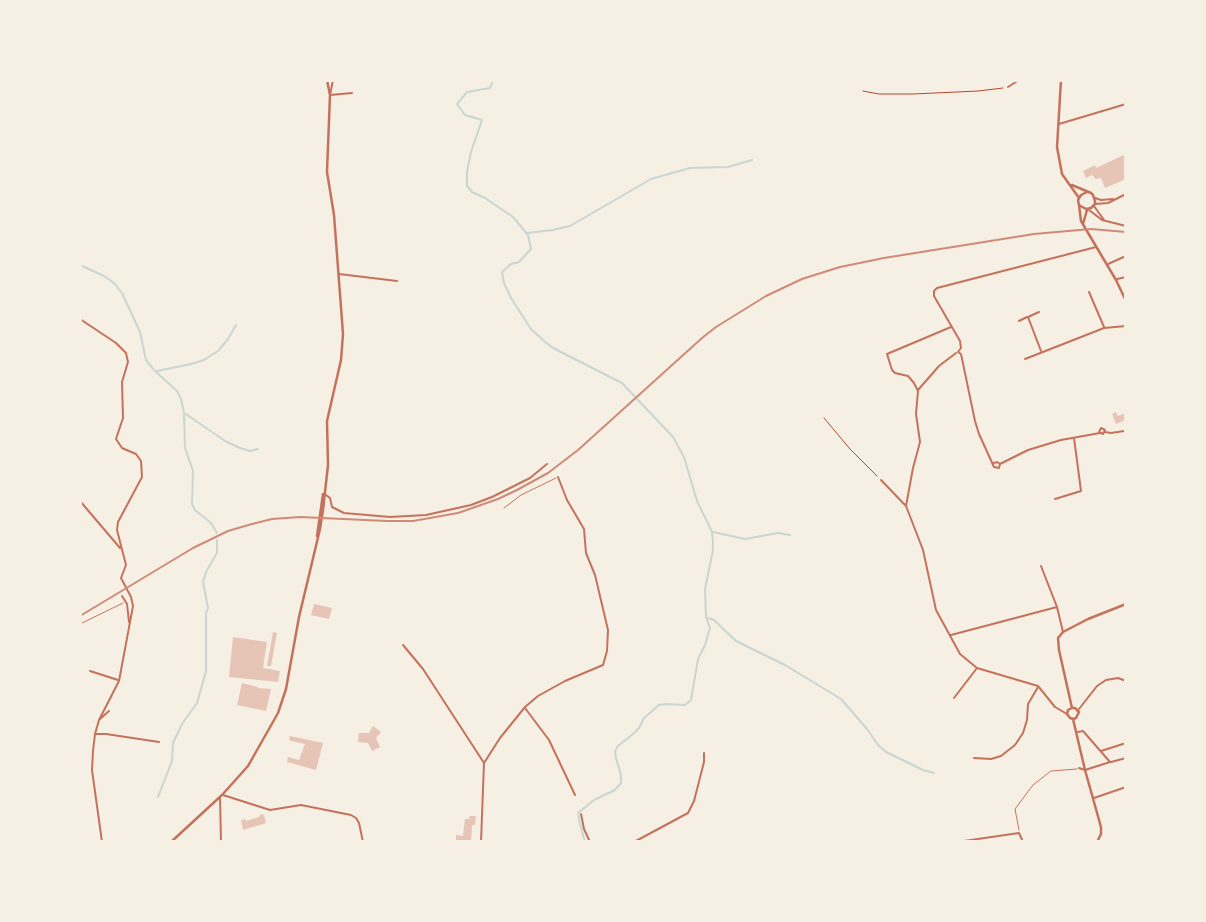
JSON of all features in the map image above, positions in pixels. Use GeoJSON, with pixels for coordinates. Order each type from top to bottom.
{"type":"FeatureCollection","features":[{"type":"Feature","properties":{"kind":"street"},"geometry":{"type":"LineString","coordinates":[[1008,87],[1019,80]]}},
{"type":"Feature","properties":{"kind":"street"},"geometry":{"type":"LineString","coordinates":[[1061,80],[1057,147],[1060,168],[1063,177],[1079,198],[1083,224],[1116,280],[1125,301]]}},
{"type":"Feature","properties":{"kind":"street"},"geometry":{"type":"LineString","coordinates":[[322,510],[328,455],[327,421],[341,360],[343,334],[334,215],[327,172],[330,81]]}},
{"type":"Feature","properties":{"kind":"street"},"geometry":{"type":"LineString","coordinates":[[330,94],[352,93]]}},
{"type":"Feature","properties":{"kind":"street"},"geometry":{"type":"LineString","coordinates":[[1058,124],[1125,104]]}},
{"type":"Feature","properties":{"kind":"street"},"geometry":{"type":"LineString","coordinates":[[1069,184],[1091,193],[1095,198],[1114,199]]}},
{"type":"Feature","properties":{"kind":"street"},"geometry":{"type":"LineString","coordinates":[[1079,198],[1087,192]]}},
{"type":"Feature","properties":{"kind":"street"},"geometry":{"type":"LineString","coordinates":[[1083,224],[1088,209],[1094,205],[1106,204],[1125,194]]}},
{"type":"Feature","properties":{"kind":"street"},"geometry":{"type":"LineString","coordinates":[[1095,198],[1094,205],[1104,221]]}},
{"type":"Feature","properties":{"kind":"street"},"geometry":{"type":"LineString","coordinates":[[1079,205],[1104,221],[1125,226]]}},
{"type":"Feature","properties":{"kind":"street"},"geometry":{"type":"LineString","coordinates":[[1000,464],[998,469],[994,467],[975,421],[960,353],[961,345],[934,296],[934,291],[937,288],[1097,247]]}},
{"type":"Feature","properties":{"kind":"street"},"geometry":{"type":"LineString","coordinates":[[1107,265],[1125,257]]}},
{"type":"Feature","properties":{"kind":"street"},"geometry":{"type":"LineString","coordinates":[[338,274],[397,281]]}},
{"type":"Feature","properties":{"kind":"street"},"geometry":{"type":"LineString","coordinates":[[1116,280],[1125,277]]}},
{"type":"Feature","properties":{"kind":"street"},"geometry":{"type":"LineString","coordinates":[[1089,292],[1104,328]]}},
{"type":"Feature","properties":{"kind":"street"},"geometry":{"type":"LineString","coordinates":[[1019,321],[1039,312]]}},
{"type":"Feature","properties":{"kind":"street"},"geometry":{"type":"LineString","coordinates":[[1028,317],[1041,352]]}},
{"type":"Feature","properties":{"kind":"street"},"geometry":{"type":"LineString","coordinates":[[80,320],[116,343],[126,353],[128,362],[122,382],[123,418],[116,439],[122,448],[136,454],[141,461],[142,477],[118,522],[117,530],[126,565],[121,578],[133,606],[119,681],[99,720],[95,734],[92,770],[102,842]]}},
{"type":"Feature","properties":{"kind":"street"},"geometry":{"type":"LineString","coordinates":[[1025,359],[1104,328],[1125,326]]}},
{"type":"Feature","properties":{"kind":"street"},"geometry":{"type":"LineString","coordinates":[[906,506],[920,442],[916,414],[918,391],[908,376],[891,370],[887,354],[951,327]]}},
{"type":"Feature","properties":{"kind":"street"},"geometry":{"type":"LineString","coordinates":[[918,391],[939,366],[960,353]]}},
{"type":"Feature","properties":{"kind":"street"},"geometry":{"type":"LineString","coordinates":[[994,464],[1000,464],[1028,450],[1100,433],[1102,428],[1111,433],[1124,431]]}},
{"type":"Feature","properties":{"kind":"street"},"geometry":{"type":"LineString","coordinates":[[1055,499],[1081,491],[1074,437]]}},
{"type":"Feature","properties":{"kind":"street"},"geometry":{"type":"LineString","coordinates":[[325,494],[329,496],[331,505],[344,513],[404,517],[438,513],[471,505],[514,487],[537,474],[547,464]]}},
{"type":"Feature","properties":{"kind":"street"},"geometry":{"type":"LineString","coordinates":[[481,842],[484,763],[500,738],[524,707],[562,682],[603,665],[607,651],[608,630],[595,575],[586,553],[584,529],[567,500],[558,477]]}},
{"type":"Feature","properties":{"kind":"street"},"geometry":{"type":"LineString","coordinates":[[881,480],[906,506],[923,550],[936,610],[960,654],[977,667],[1038,686],[1055,707],[1073,719],[1101,828],[1097,842]]}},
{"type":"Feature","properties":{"kind":"street"},"geometry":{"type":"LineString","coordinates":[[171,842],[221,796],[248,766],[278,713],[286,688],[325,488]]}},
{"type":"Feature","properties":{"kind":"street"},"geometry":{"type":"LineString","coordinates":[[80,501],[121,549]]}},
{"type":"Feature","properties":{"kind":"street"},"geometry":{"type":"LineString","coordinates":[[1041,566],[1057,607],[1063,632]]}},
{"type":"Feature","properties":{"kind":"street"},"geometry":{"type":"LineString","coordinates":[[119,567],[124,569]]}},
{"type":"Feature","properties":{"kind":"street"},"geometry":{"type":"LineString","coordinates":[[122,596],[129,627]]}},
{"type":"Feature","properties":{"kind":"street"},"geometry":{"type":"LineString","coordinates":[[125,602],[131,599]]}},
{"type":"Feature","properties":{"kind":"street"},"geometry":{"type":"LineString","coordinates":[[1072,708],[1058,639],[1063,632],[1125,604]]}},
{"type":"Feature","properties":{"kind":"street"},"geometry":{"type":"LineString","coordinates":[[950,636],[1057,607]]}},
{"type":"Feature","properties":{"kind":"street"},"geometry":{"type":"LineString","coordinates":[[404,645],[423,669],[484,763]]}},
{"type":"Feature","properties":{"kind":"street"},"geometry":{"type":"LineString","coordinates":[[954,698],[977,667]]}},
{"type":"Feature","properties":{"kind":"street"},"geometry":{"type":"LineString","coordinates":[[90,671],[119,681]]}},
{"type":"Feature","properties":{"kind":"street"},"geometry":{"type":"LineString","coordinates":[[1073,719],[1079,716],[1078,710],[1097,686],[1106,680],[1118,678],[1125,681]]}},
{"type":"Feature","properties":{"kind":"street"},"geometry":{"type":"LineString","coordinates":[[974,758],[991,759],[1015,745],[1023,733],[1028,704],[1038,686]]}},
{"type":"Feature","properties":{"kind":"street"},"geometry":{"type":"LineString","coordinates":[[524,707],[550,740],[575,795]]}},
{"type":"Feature","properties":{"kind":"street"},"geometry":{"type":"LineString","coordinates":[[1072,708],[1078,710]]}},
{"type":"Feature","properties":{"kind":"street"},"geometry":{"type":"LineString","coordinates":[[1068,714],[1068,710],[1072,708]]}},
{"type":"Feature","properties":{"kind":"street"},"geometry":{"type":"LineString","coordinates":[[99,720],[109,711]]}},
{"type":"Feature","properties":{"kind":"street"},"geometry":{"type":"LineString","coordinates":[[1077,732],[1083,732],[1110,762]]}},
{"type":"Feature","properties":{"kind":"street"},"geometry":{"type":"LineString","coordinates":[[95,734],[159,742]]}},
{"type":"Feature","properties":{"kind":"street"},"geometry":{"type":"LineString","coordinates":[[1100,752],[1125,743]]}},
{"type":"Feature","properties":{"kind":"street"},"geometry":{"type":"LineString","coordinates":[[634,842],[688,813],[694,801],[704,753]]}},
{"type":"Feature","properties":{"kind":"street"},"geometry":{"type":"LineString","coordinates":[[1079,768],[1084,770],[1125,758]]}},
{"type":"Feature","properties":{"kind":"street"},"geometry":{"type":"LineString","coordinates":[[1093,799],[1125,787]]}},
{"type":"Feature","properties":{"kind":"street"},"geometry":{"type":"LineString","coordinates":[[221,796],[221,842]]}},
{"type":"Feature","properties":{"kind":"street"},"geometry":{"type":"LineString","coordinates":[[221,796],[237,798],[270,810],[300,805],[351,815],[359,823],[363,842]]}},
{"type":"Feature","properties":{"kind":"street"},"geometry":{"type":"LineString","coordinates":[[581,814],[590,842]]}},
{"type":"Feature","properties":{"kind":"street"},"geometry":{"type":"LineString","coordinates":[[957,842],[1019,833],[1023,842]]}},
{"type":"Feature","properties":{"kind":"lane"},"geometry":{"type":"LineString","coordinates":[[504,508],[521,495],[558,477]]}},
{"type":"Feature","properties":{"kind":"lane"},"geometry":{"type":"LineString","coordinates":[[80,624],[125,602]]}},
{"type":"Feature","properties":{"kind":"lane"},"geometry":{"type":"LineString","coordinates":[[1019,833],[1015,809],[1033,785],[1051,771],[1079,768]]}},
{"type":"Feature","properties":{"kind":"path"},"geometry":{"type":"LineString","coordinates":[[863,91],[912,94],[1008,87]]}},
{"type":"Feature","properties":{"kind":"path"},"geometry":{"type":"LineString","coordinates":[[824,418],[849,449],[881,480]]}},
{"type":"Feature","properties":{"kind":"building"},"geometry":{"type":"Polygon","coordinates":[[[1126,154],[1126,179],[1105,188],[1101,178],[1096,179],[1092,175],[1086,178],[1083,171],[1126,154]]]}},
{"type":"Feature","properties":{"kind":"building"},"geometry":{"type":"Polygon","coordinates":[[[1116,412],[1118,416],[1126,413],[1126,420],[1116,424],[1112,414],[1116,412]]]}},
{"type":"Feature","properties":{"kind":"building"},"geometry":{"type":"Polygon","coordinates":[[[314,604],[332,608],[329,619],[311,615],[314,604]]]}},
{"type":"Feature","properties":{"kind":"building"},"geometry":{"type":"Polygon","coordinates":[[[273,632],[277,633],[271,666],[267,666],[273,632]]]}},
{"type":"Feature","properties":{"kind":"building"},"geometry":{"type":"Polygon","coordinates":[[[233,637],[267,642],[263,668],[280,671],[278,682],[229,677],[233,637]]]}},
{"type":"Feature","properties":{"kind":"building"},"geometry":{"type":"Polygon","coordinates":[[[242,683],[271,689],[266,711],[237,705],[242,683]]]}},
{"type":"Feature","properties":{"kind":"building"},"geometry":{"type":"Polygon","coordinates":[[[373,726],[381,732],[376,738],[380,747],[372,751],[368,743],[358,742],[359,733],[369,733],[373,726]]]}},
{"type":"Feature","properties":{"kind":"building"},"geometry":{"type":"Polygon","coordinates":[[[290,736],[323,743],[316,770],[287,762],[288,757],[299,760],[305,744],[291,741],[290,736]]]}},
{"type":"Feature","properties":{"kind":"building"},"geometry":{"type":"Polygon","coordinates":[[[264,815],[266,823],[243,830],[241,820],[246,821],[264,815]]]}},
{"type":"Feature","properties":{"kind":"building"},"geometry":{"type":"Polygon","coordinates":[[[476,816],[475,825],[472,825],[471,842],[456,842],[456,835],[463,836],[465,819],[476,816]]]}},
{"type":"Feature","properties":{"kind":"waterway"},"geometry":{"type":"LineString","coordinates":[[493,80],[490,88],[467,92],[457,104],[465,115],[482,120],[471,152],[467,186],[472,192],[513,217],[528,235],[531,249],[519,262],[511,264],[502,272],[511,298],[531,329],[544,341],[622,383],[673,437],[684,457],[697,501],[712,532],[713,550],[705,589],[706,617],[710,628],[698,659],[691,700],[685,705],[659,705],[644,718],[639,728],[618,746],[615,751],[621,783],[615,790],[594,800],[578,813],[585,842]]}},
{"type":"Feature","properties":{"kind":"waterway"},"geometry":{"type":"LineString","coordinates":[[527,233],[570,226],[651,179],[690,168],[728,167],[752,160]]}},
{"type":"Feature","properties":{"kind":"waterway"},"geometry":{"type":"LineString","coordinates":[[80,265],[104,276],[122,293],[140,332],[146,360],[177,391],[184,413],[185,448],[193,471],[192,504],[217,533]]}},
{"type":"Feature","properties":{"kind":"waterway"},"geometry":{"type":"LineString","coordinates":[[157,371],[204,360],[218,351],[236,325]]}},
{"type":"Feature","properties":{"kind":"waterway"},"geometry":{"type":"LineString","coordinates":[[186,414],[225,441],[250,451],[258,449]]}},
{"type":"Feature","properties":{"kind":"waterway"},"geometry":{"type":"LineString","coordinates":[[713,532],[745,539],[778,533],[790,535]]}},
{"type":"Feature","properties":{"kind":"waterway"},"geometry":{"type":"LineString","coordinates":[[158,797],[172,761],[173,743],[197,703],[206,671],[208,608],[203,582],[217,553],[217,540]]}},
{"type":"Feature","properties":{"kind":"waterway"},"geometry":{"type":"LineString","coordinates":[[708,618],[714,620],[736,641],[785,665],[841,699],[886,752],[934,773]]}},
{"type":"Feature","properties":{"kind":"railway"},"geometry":{"type":"LineString","coordinates":[[80,616],[193,548],[228,531],[252,524],[300,517],[413,521],[458,513],[498,499],[548,473],[578,450],[716,327],[766,296],[802,279],[840,267],[884,258],[1034,234],[1091,229],[1126,232]]}}]}
